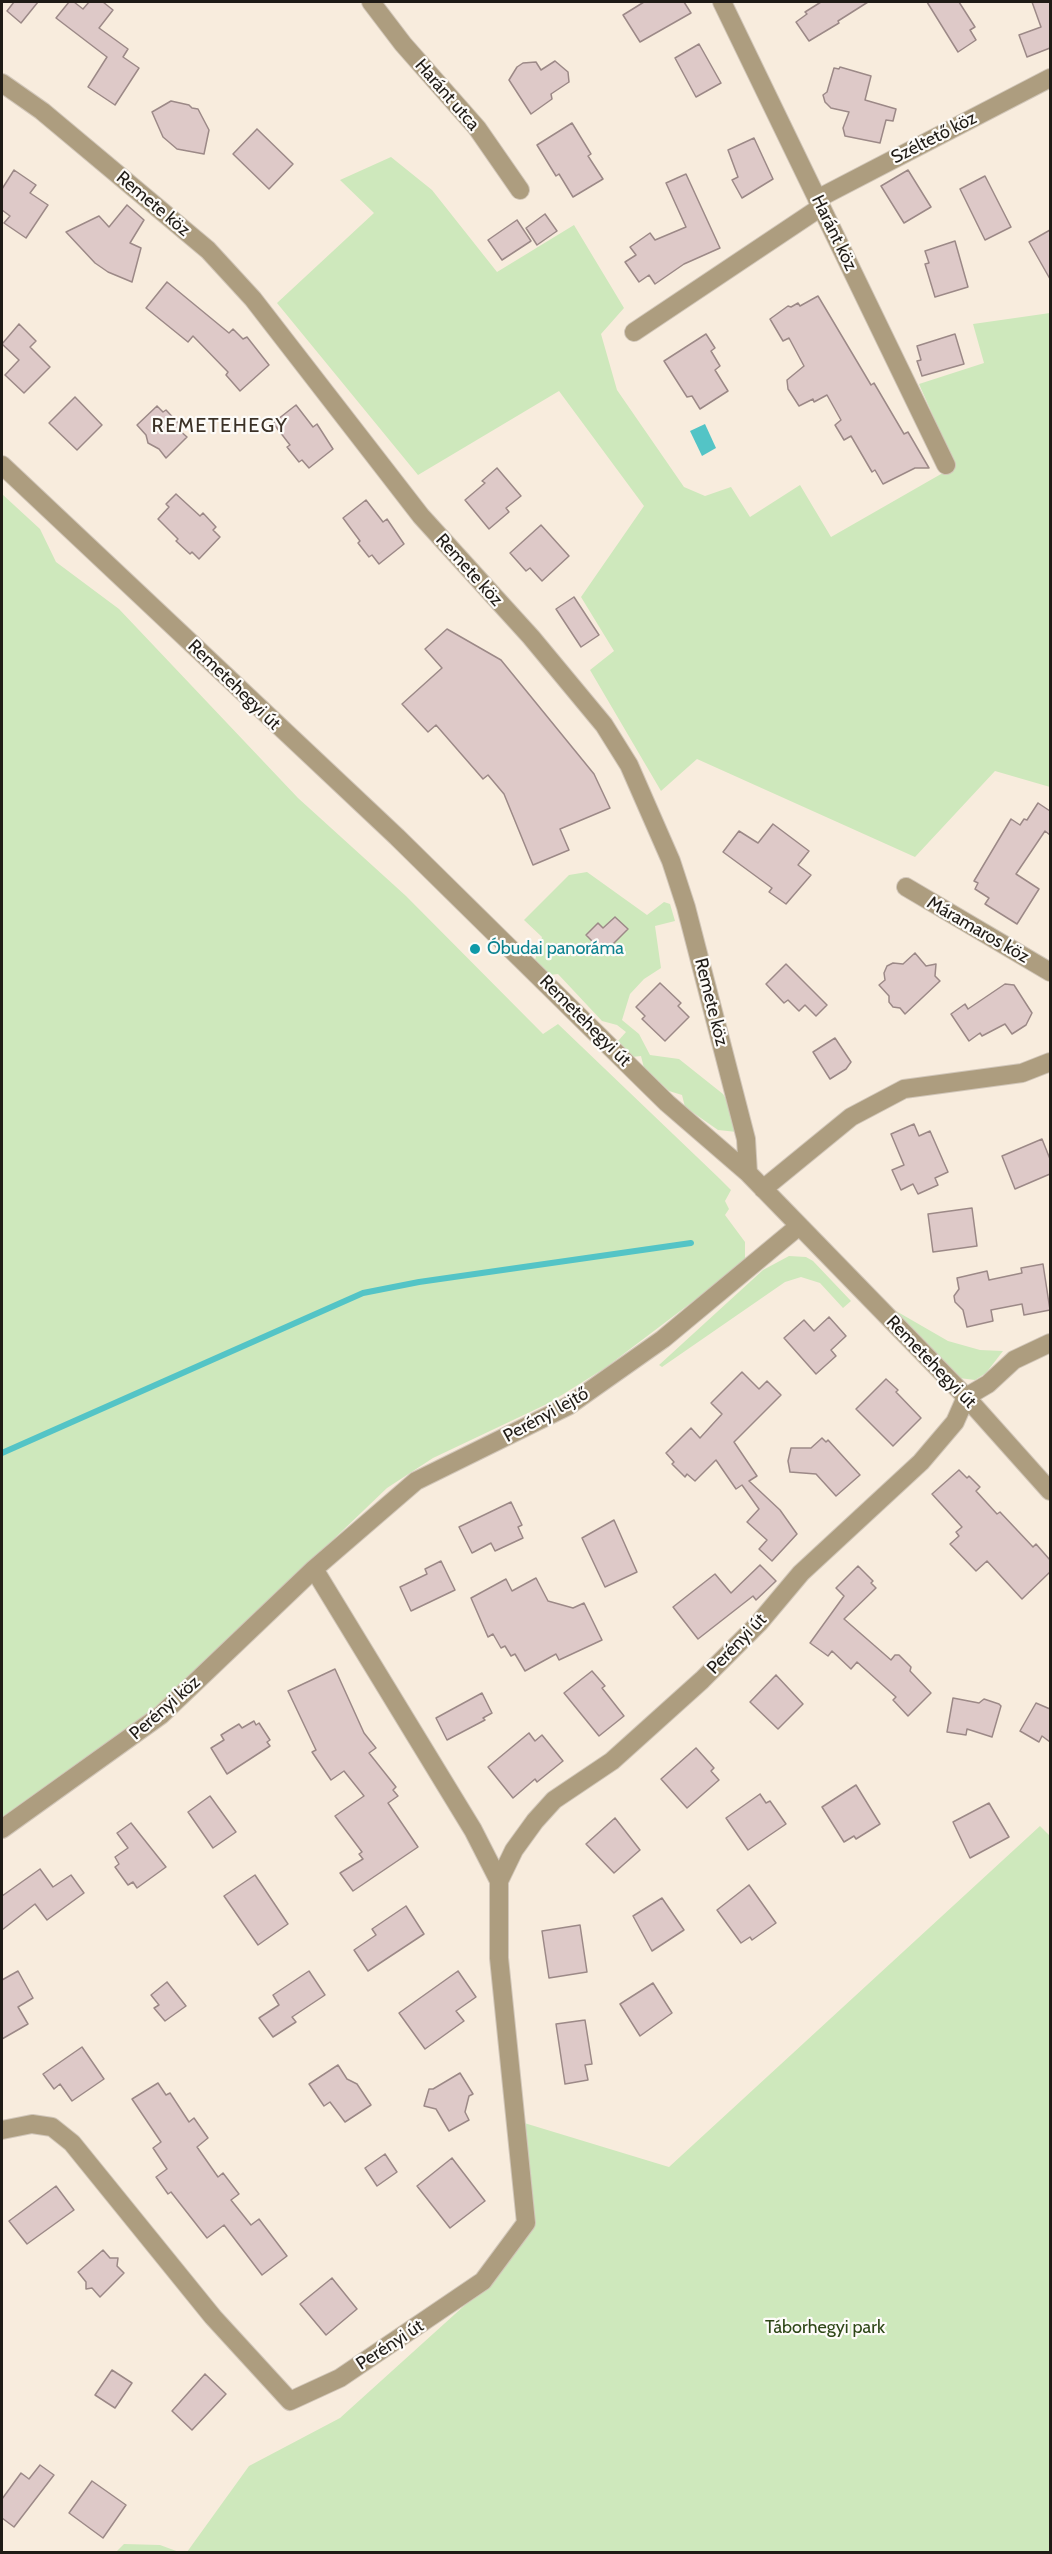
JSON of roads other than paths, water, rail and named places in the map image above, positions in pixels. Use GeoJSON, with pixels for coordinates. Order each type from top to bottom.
{"type":"FeatureCollection","features":[{"type":"Feature","properties":{"kind":"street","name":"Haránt utca"},"geometry":{"type":"LineString","coordinates":[[371,2],[403,44],[477,128],[520,190]]}},
{"type":"Feature","properties":{"kind":"street","name":"Haránt köz"},"geometry":{"type":"LineString","coordinates":[[722,2],[739,33],[946,465]]}},
{"type":"Feature","properties":{"kind":"street","name":"Széltető köz"},"geometry":{"type":"LineString","coordinates":[[634,332],[819,203],[1050,78]]}},
{"type":"Feature","properties":{"kind":"street","name":"Remete köz"},"geometry":{"type":"LineString","coordinates":[[2,83],[42,111],[208,250],[253,299],[421,516],[531,637],[604,724],[629,765],[671,861],[686,907],[746,1138],[748,1173]]}},
{"type":"Feature","properties":{"kind":"street","name":"Remetehegyi út"},"geometry":{"type":"LineString","coordinates":[[2,465],[397,837],[667,1103],[748,1173],[966,1397],[1050,1491]]}},
{"type":"Feature","properties":{"kind":"street","name":"Máramaros köz"},"geometry":{"type":"LineString","coordinates":[[906,887],[1050,972]]}},
{"type":"Feature","properties":{"kind":"street"},"geometry":{"type":"LineString","coordinates":[[763,1189],[851,1117],[904,1089],[1022,1074],[1050,1062]]}},
{"type":"Feature","properties":{"kind":"street","name":"Perényi lejtő"},"geometry":{"type":"LineString","coordinates":[[314,1569],[416,1482],[568,1406],[663,1339],[799,1226]]}},
{"type":"Feature","properties":{"kind":"street"},"geometry":{"type":"LineString","coordinates":[[966,1397],[988,1384],[1014,1360],[1050,1343]]}},
{"type":"Feature","properties":{"kind":"street","name":"Perényi út"},"geometry":{"type":"LineString","coordinates":[[2,2130],[32,2124],[52,2127],[72,2143],[213,2317],[290,2401],[313,2392],[358,2366],[483,2281],[526,2223],[499,1958],[499,1881],[514,1850],[554,1800],[612,1761],[702,1680],[759,1623],[801,1573],[921,1462],[955,1422],[966,1397]]}},
{"type":"Feature","properties":{"kind":"street","name":"Perényi út"},"geometry":{"type":"LineString","coordinates":[[314,1569],[473,1830],[499,1881]]}},
{"type":"Feature","properties":{"kind":"street","name":"Perényi köz"},"geometry":{"type":"LineString","coordinates":[[2,1829],[161,1715],[314,1569]]}},
{"type":"Feature","properties":{"kind":"water"},"geometry":{"type":"Polygon","coordinates":[[[705,424],[716,448],[702,456],[690,431],[705,424]]]}},
{"type":"Feature","properties":{"kind":"waterway"},"geometry":{"type":"LineString","coordinates":[[2,1453],[363,1293],[419,1282],[691,1243]]}},
{"type":"Feature","properties":{"kind":"place","name":"Óbudai panoráma"},"geometry":{"type":"Point","coordinates":[475,949]}},
{"type":"Feature","properties":{"kind":"district","name":"REMETEHEGY"},"geometry":{"type":"Point","coordinates":[220,426]}},
{"type":"Feature","properties":{"kind":"park label","name":"Táborhegyi park"},"geometry":{"type":"Point","coordinates":[825,2328]}}]}
